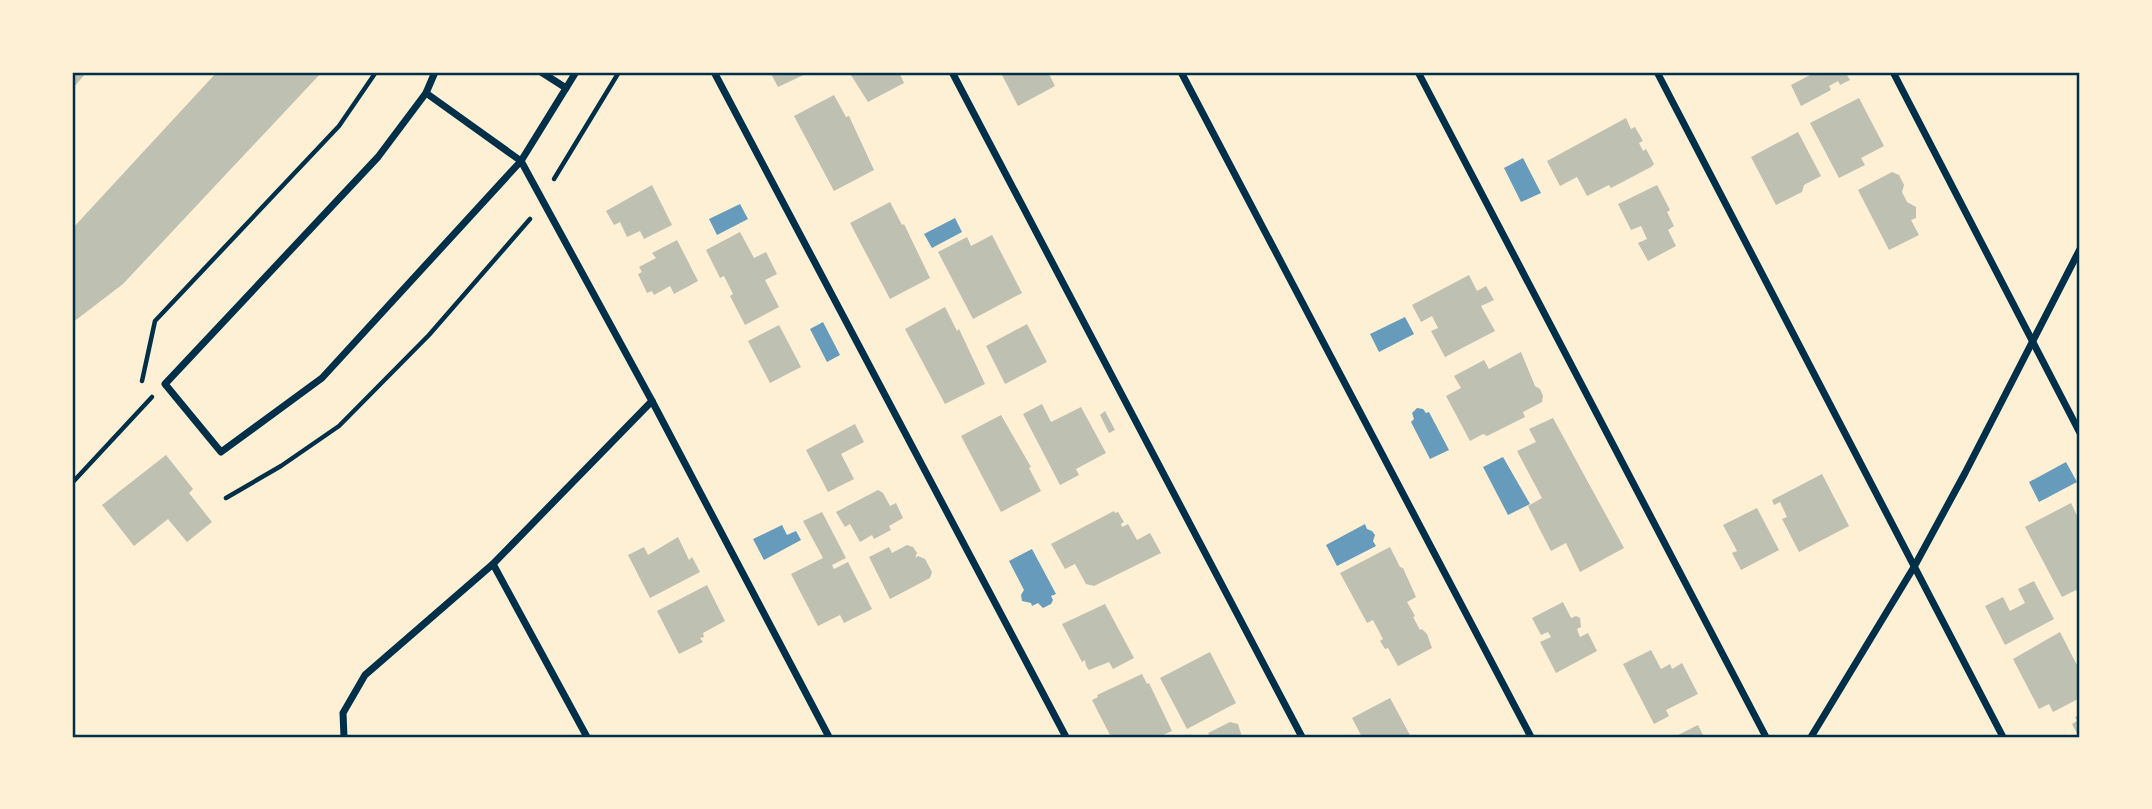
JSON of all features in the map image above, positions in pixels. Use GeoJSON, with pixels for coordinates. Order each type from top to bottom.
{"type":"FeatureCollection","features":[{"type":"Feature","properties":{"kind":"street"},"geometry":{"type":"LineString","coordinates":[[435,72],[426,93],[378,157],[165,384],[221,452],[322,378],[521,161],[576,72]]}},
{"type":"Feature","properties":{"kind":"street"},"geometry":{"type":"LineString","coordinates":[[541,72],[566,88]]}},
{"type":"Feature","properties":{"kind":"street"},"geometry":{"type":"LineString","coordinates":[[714,72],[1066,737]]}},
{"type":"Feature","properties":{"kind":"street"},"geometry":{"type":"LineString","coordinates":[[952,72],[1302,737]]}},
{"type":"Feature","properties":{"kind":"street"},"geometry":{"type":"LineString","coordinates":[[1181,72],[1531,737]]}},
{"type":"Feature","properties":{"kind":"street"},"geometry":{"type":"LineString","coordinates":[[1418,72],[1766,737]]}},
{"type":"Feature","properties":{"kind":"street"},"geometry":{"type":"LineString","coordinates":[[1657,72],[2003,737]]}},
{"type":"Feature","properties":{"kind":"street"},"geometry":{"type":"LineString","coordinates":[[1893,72],[2080,433]]}},
{"type":"Feature","properties":{"kind":"street"},"geometry":{"type":"LineString","coordinates":[[426,93],[521,161],[652,401],[829,737]]}},
{"type":"Feature","properties":{"kind":"street"},"geometry":{"type":"LineString","coordinates":[[1811,737],[1914,567],[2080,249]]}},
{"type":"Feature","properties":{"kind":"street"},"geometry":{"type":"LineString","coordinates":[[344,737],[343,713],[365,676],[493,564],[652,401]]}},
{"type":"Feature","properties":{"kind":"street"},"geometry":{"type":"LineString","coordinates":[[493,564],[587,737]]}},
{"type":"Feature","properties":{"kind":"path"},"geometry":{"type":"LineString","coordinates":[[142,381],[155,321],[339,126],[376,72]]}},
{"type":"Feature","properties":{"kind":"path"},"geometry":{"type":"LineString","coordinates":[[226,498],[281,467],[339,426],[437,325],[530,219],[619,72]]}},
{"type":"Feature","properties":{"kind":"path"},"geometry":{"type":"LineString","coordinates":[[72,483],[165,384]]}},
{"type":"Feature","properties":{"kind":"water"},"geometry":{"type":"Polygon","coordinates":[[[1523,158],[1541,193],[1521,202],[1504,168],[1523,158]]]}},
{"type":"Feature","properties":{"kind":"water"},"geometry":{"type":"Polygon","coordinates":[[[740,204],[748,219],[717,235],[709,219],[740,204]]]}},
{"type":"Feature","properties":{"kind":"water"},"geometry":{"type":"Polygon","coordinates":[[[955,218],[962,232],[932,248],[924,234],[955,218]]]}},
{"type":"Feature","properties":{"kind":"water"},"geometry":{"type":"Polygon","coordinates":[[[1405,317],[1414,334],[1379,352],[1370,334],[1405,317]]]}},
{"type":"Feature","properties":{"kind":"water"},"geometry":{"type":"Polygon","coordinates":[[[823,322],[840,355],[827,362],[810,329],[823,322]]]}},
{"type":"Feature","properties":{"kind":"water"},"geometry":{"type":"Polygon","coordinates":[[[1417,408],[1429,412],[1449,450],[1430,459],[1411,422],[1414,419],[1412,413],[1417,408]]]}},
{"type":"Feature","properties":{"kind":"water"},"geometry":{"type":"Polygon","coordinates":[[[1503,457],[1530,504],[1508,515],[1483,467],[1503,457]]]}},
{"type":"Feature","properties":{"kind":"water"},"geometry":{"type":"Polygon","coordinates":[[[2066,462],[2077,482],[2039,502],[2029,482],[2066,462]]]}},
{"type":"Feature","properties":{"kind":"water"},"geometry":{"type":"Polygon","coordinates":[[[1365,524],[1375,535],[1373,541],[1376,546],[1337,566],[1326,545],[1365,524]]]}},
{"type":"Feature","properties":{"kind":"water"},"geometry":{"type":"Polygon","coordinates":[[[782,525],[787,535],[796,531],[801,540],[764,560],[753,539],[782,525]]]}},
{"type":"Feature","properties":{"kind":"water"},"geometry":{"type":"Polygon","coordinates":[[[1032,549],[1056,594],[1051,596],[1051,604],[1043,608],[1038,603],[1032,606],[1031,603],[1022,601],[1024,590],[1009,561],[1032,549]]]}},
{"type":"Feature","properties":{"kind":"building"},"geometry":{"type":"Polygon","coordinates":[[[72,72],[87,72],[72,89],[72,72]]]}},
{"type":"Feature","properties":{"kind":"building"},"geometry":{"type":"Polygon","coordinates":[[[217,72],[322,72],[123,284],[72,323],[72,229],[217,72]]]}},
{"type":"Feature","properties":{"kind":"building"},"geometry":{"type":"Polygon","coordinates":[[[770,72],[810,72],[778,87],[770,72]]]}},
{"type":"Feature","properties":{"kind":"building"},"geometry":{"type":"Polygon","coordinates":[[[849,72],[899,72],[904,83],[868,102],[849,72]]]}},
{"type":"Feature","properties":{"kind":"building"},"geometry":{"type":"Polygon","coordinates":[[[1009,72],[1048,72],[1055,86],[1018,106],[1002,75],[1009,72]]]}},
{"type":"Feature","properties":{"kind":"building"},"geometry":{"type":"Polygon","coordinates":[[[1810,72],[1845,72],[1850,80],[1840,85],[1838,81],[1829,86],[1831,90],[1801,106],[1791,85],[1812,74],[1810,72]]]}},
{"type":"Feature","properties":{"kind":"building"},"geometry":{"type":"Polygon","coordinates":[[[834,95],[846,117],[849,116],[874,170],[834,191],[794,116],[834,95]]]}},
{"type":"Feature","properties":{"kind":"building"},"geometry":{"type":"Polygon","coordinates":[[[1859,98],[1884,146],[1861,158],[1865,165],[1839,178],[1810,123],[1859,98]]]}},
{"type":"Feature","properties":{"kind":"building"},"geometry":{"type":"Polygon","coordinates":[[[1626,118],[1631,129],[1635,127],[1643,141],[1639,143],[1643,151],[1646,149],[1654,164],[1611,188],[1609,185],[1587,196],[1577,177],[1560,186],[1547,161],[1626,118]]]}},
{"type":"Feature","properties":{"kind":"building"},"geometry":{"type":"Polygon","coordinates":[[[1798,132],[1821,176],[1804,185],[1802,192],[1776,205],[1751,157],[1798,132]]]}},
{"type":"Feature","properties":{"kind":"building"},"geometry":{"type":"Polygon","coordinates":[[[1892,172],[1899,175],[1904,185],[1902,192],[1907,202],[1916,207],[1916,218],[1911,220],[1919,235],[1889,250],[1858,190],[1892,172]]]}},
{"type":"Feature","properties":{"kind":"building"},"geometry":{"type":"Polygon","coordinates":[[[652,185],[672,225],[644,239],[640,231],[627,237],[620,222],[614,225],[606,211],[652,185]]]}},
{"type":"Feature","properties":{"kind":"building"},"geometry":{"type":"Polygon","coordinates":[[[1657,185],[1670,210],[1667,212],[1674,226],[1668,230],[1676,246],[1648,261],[1638,243],[1647,239],[1641,226],[1631,230],[1618,204],[1657,185]]]}},
{"type":"Feature","properties":{"kind":"building"},"geometry":{"type":"Polygon","coordinates":[[[890,202],[902,225],[904,224],[930,278],[890,299],[850,223],[890,202]]]}},
{"type":"Feature","properties":{"kind":"building"},"geometry":{"type":"Polygon","coordinates":[[[740,232],[754,258],[766,252],[777,274],[765,280],[779,307],[745,325],[730,296],[733,294],[724,276],[720,278],[706,250],[740,232]]]}},
{"type":"Feature","properties":{"kind":"building"},"geometry":{"type":"Polygon","coordinates":[[[992,235],[1022,293],[973,319],[938,252],[967,237],[971,246],[992,235]]]}},
{"type":"Feature","properties":{"kind":"building"},"geometry":{"type":"Polygon","coordinates":[[[677,240],[698,281],[674,294],[670,286],[654,295],[652,291],[647,293],[638,274],[642,272],[639,267],[656,258],[652,253],[677,240]]]}},
{"type":"Feature","properties":{"kind":"building"},"geometry":{"type":"Polygon","coordinates":[[[1469,275],[1477,291],[1486,286],[1494,300],[1481,306],[1495,331],[1445,357],[1431,331],[1438,328],[1432,316],[1421,322],[1412,305],[1469,275]]]}},
{"type":"Feature","properties":{"kind":"building"},"geometry":{"type":"Polygon","coordinates":[[[945,307],[957,331],[959,329],[985,384],[945,404],[905,329],[945,307]]]}},
{"type":"Feature","properties":{"kind":"building"},"geometry":{"type":"Polygon","coordinates":[[[1027,324],[1047,362],[1005,384],[986,346],[1027,324]]]}},
{"type":"Feature","properties":{"kind":"building"},"geometry":{"type":"Polygon","coordinates":[[[779,325],[801,367],[770,383],[748,341],[779,325]]]}},
{"type":"Feature","properties":{"kind":"building"},"geometry":{"type":"Polygon","coordinates":[[[1521,352],[1535,386],[1543,396],[1542,402],[1523,412],[1525,417],[1487,436],[1483,434],[1470,441],[1446,396],[1461,388],[1454,376],[1484,360],[1489,369],[1521,352]]]}},
{"type":"Feature","properties":{"kind":"building"},"geometry":{"type":"Polygon","coordinates":[[[1042,404],[1051,422],[1081,407],[1106,453],[1076,469],[1079,475],[1060,485],[1023,414],[1042,404]]]}},
{"type":"Feature","properties":{"kind":"building"},"geometry":{"type":"Polygon","coordinates":[[[1105,411],[1115,430],[1109,433],[1100,415],[1105,411]]]}},
{"type":"Feature","properties":{"kind":"building"},"geometry":{"type":"Polygon","coordinates":[[[1001,415],[1031,467],[1029,468],[1041,491],[1001,512],[961,436],[1001,415]]]}},
{"type":"Feature","properties":{"kind":"building"},"geometry":{"type":"Polygon","coordinates":[[[1553,418],[1624,548],[1580,572],[1566,543],[1551,551],[1539,528],[1528,506],[1542,498],[1517,451],[1536,442],[1529,429],[1553,418]]]}},
{"type":"Feature","properties":{"kind":"building"},"geometry":{"type":"Polygon","coordinates":[[[855,424],[864,442],[841,454],[854,479],[828,492],[806,450],[855,424]]]}},
{"type":"Feature","properties":{"kind":"building"},"geometry":{"type":"Polygon","coordinates":[[[166,455],[193,489],[189,493],[212,522],[187,542],[168,519],[134,546],[102,505],[166,455]]]}},
{"type":"Feature","properties":{"kind":"building"},"geometry":{"type":"Polygon","coordinates":[[[1822,474],[1849,526],[1799,552],[1782,519],[1787,517],[1780,502],[1774,505],[1772,500],[1822,474]]]}},
{"type":"Feature","properties":{"kind":"building"},"geometry":{"type":"Polygon","coordinates":[[[878,490],[883,493],[890,506],[896,503],[903,518],[889,526],[891,530],[874,539],[872,535],[860,542],[850,524],[845,527],[836,512],[878,490]]]}},
{"type":"Feature","properties":{"kind":"building"},"geometry":{"type":"Polygon","coordinates":[[[2071,503],[2080,522],[2080,597],[2076,590],[2062,597],[2025,527],[2071,503]]]}},
{"type":"Feature","properties":{"kind":"building"},"geometry":{"type":"Polygon","coordinates":[[[1757,508],[1779,550],[1741,570],[1732,553],[1737,551],[1723,525],[1757,508]]]}},
{"type":"Feature","properties":{"kind":"building"},"geometry":{"type":"Polygon","coordinates":[[[1114,511],[1118,512],[1124,522],[1122,527],[1128,524],[1137,540],[1150,533],[1161,553],[1094,586],[1086,584],[1075,564],[1065,569],[1051,544],[1114,511]]]}},
{"type":"Feature","properties":{"kind":"building"},"geometry":{"type":"Polygon","coordinates":[[[822,512],[846,558],[832,565],[834,569],[848,562],[872,609],[844,623],[840,615],[818,626],[791,574],[823,558],[803,521],[822,512]]]}},
{"type":"Feature","properties":{"kind":"building"},"geometry":{"type":"Polygon","coordinates":[[[678,537],[689,560],[692,557],[700,572],[650,598],[628,555],[644,547],[648,555],[678,537]]]}},
{"type":"Feature","properties":{"kind":"building"},"geometry":{"type":"Polygon","coordinates":[[[907,545],[913,547],[917,553],[915,558],[918,556],[925,559],[932,572],[930,578],[890,599],[869,557],[889,547],[892,553],[907,545]]]}},
{"type":"Feature","properties":{"kind":"building"},"geometry":{"type":"Polygon","coordinates":[[[1390,547],[1416,597],[1407,602],[1415,616],[1413,617],[1420,630],[1427,634],[1432,648],[1398,666],[1388,648],[1385,649],[1380,641],[1383,639],[1373,620],[1367,623],[1340,573],[1390,547]]]}},
{"type":"Feature","properties":{"kind":"building"},"geometry":{"type":"Polygon","coordinates":[[[2034,581],[2054,619],[2005,645],[1985,606],[2003,597],[2010,611],[2025,603],[2018,589],[2034,581]]]}},
{"type":"Feature","properties":{"kind":"building"},"geometry":{"type":"Polygon","coordinates":[[[707,585],[725,621],[703,633],[704,637],[700,638],[703,642],[679,654],[657,611],[707,585]]]}},
{"type":"Feature","properties":{"kind":"building"},"geometry":{"type":"Polygon","coordinates":[[[1563,602],[1571,618],[1580,618],[1581,627],[1577,629],[1580,637],[1588,633],[1597,651],[1556,673],[1540,642],[1551,637],[1548,632],[1541,635],[1532,618],[1563,602]]]}},
{"type":"Feature","properties":{"kind":"building"},"geometry":{"type":"Polygon","coordinates":[[[1105,604],[1134,658],[1113,669],[1109,662],[1089,670],[1062,624],[1105,604]]]}},
{"type":"Feature","properties":{"kind":"building"},"geometry":{"type":"Polygon","coordinates":[[[2060,632],[2080,671],[2080,698],[2053,712],[2049,704],[2039,709],[2013,659],[2060,632]]]}},
{"type":"Feature","properties":{"kind":"building"},"geometry":{"type":"Polygon","coordinates":[[[1651,650],[1661,669],[1670,664],[1672,669],[1682,663],[1698,694],[1666,710],[1669,716],[1654,724],[1623,664],[1651,650]]]}},
{"type":"Feature","properties":{"kind":"building"},"geometry":{"type":"Polygon","coordinates":[[[1210,652],[1236,703],[1187,729],[1160,678],[1210,652]]]}},
{"type":"Feature","properties":{"kind":"building"},"geometry":{"type":"Polygon","coordinates":[[[1142,674],[1172,731],[1159,737],[1111,737],[1092,700],[1098,697],[1097,695],[1142,674]]]}},
{"type":"Feature","properties":{"kind":"building"},"geometry":{"type":"Polygon","coordinates":[[[1390,698],[1411,737],[1362,737],[1352,718],[1390,698]]]}},
{"type":"Feature","properties":{"kind":"building"},"geometry":{"type":"Polygon","coordinates":[[[2080,714],[2080,737],[2079,737],[2072,724],[2080,714]]]}},
{"type":"Feature","properties":{"kind":"building"},"geometry":{"type":"Polygon","coordinates":[[[1230,722],[1238,724],[1242,737],[1210,737],[1208,733],[1230,722]]]}},
{"type":"Feature","properties":{"kind":"building"},"geometry":{"type":"Polygon","coordinates":[[[1698,725],[1704,737],[1674,737],[1698,725]]]}}]}
